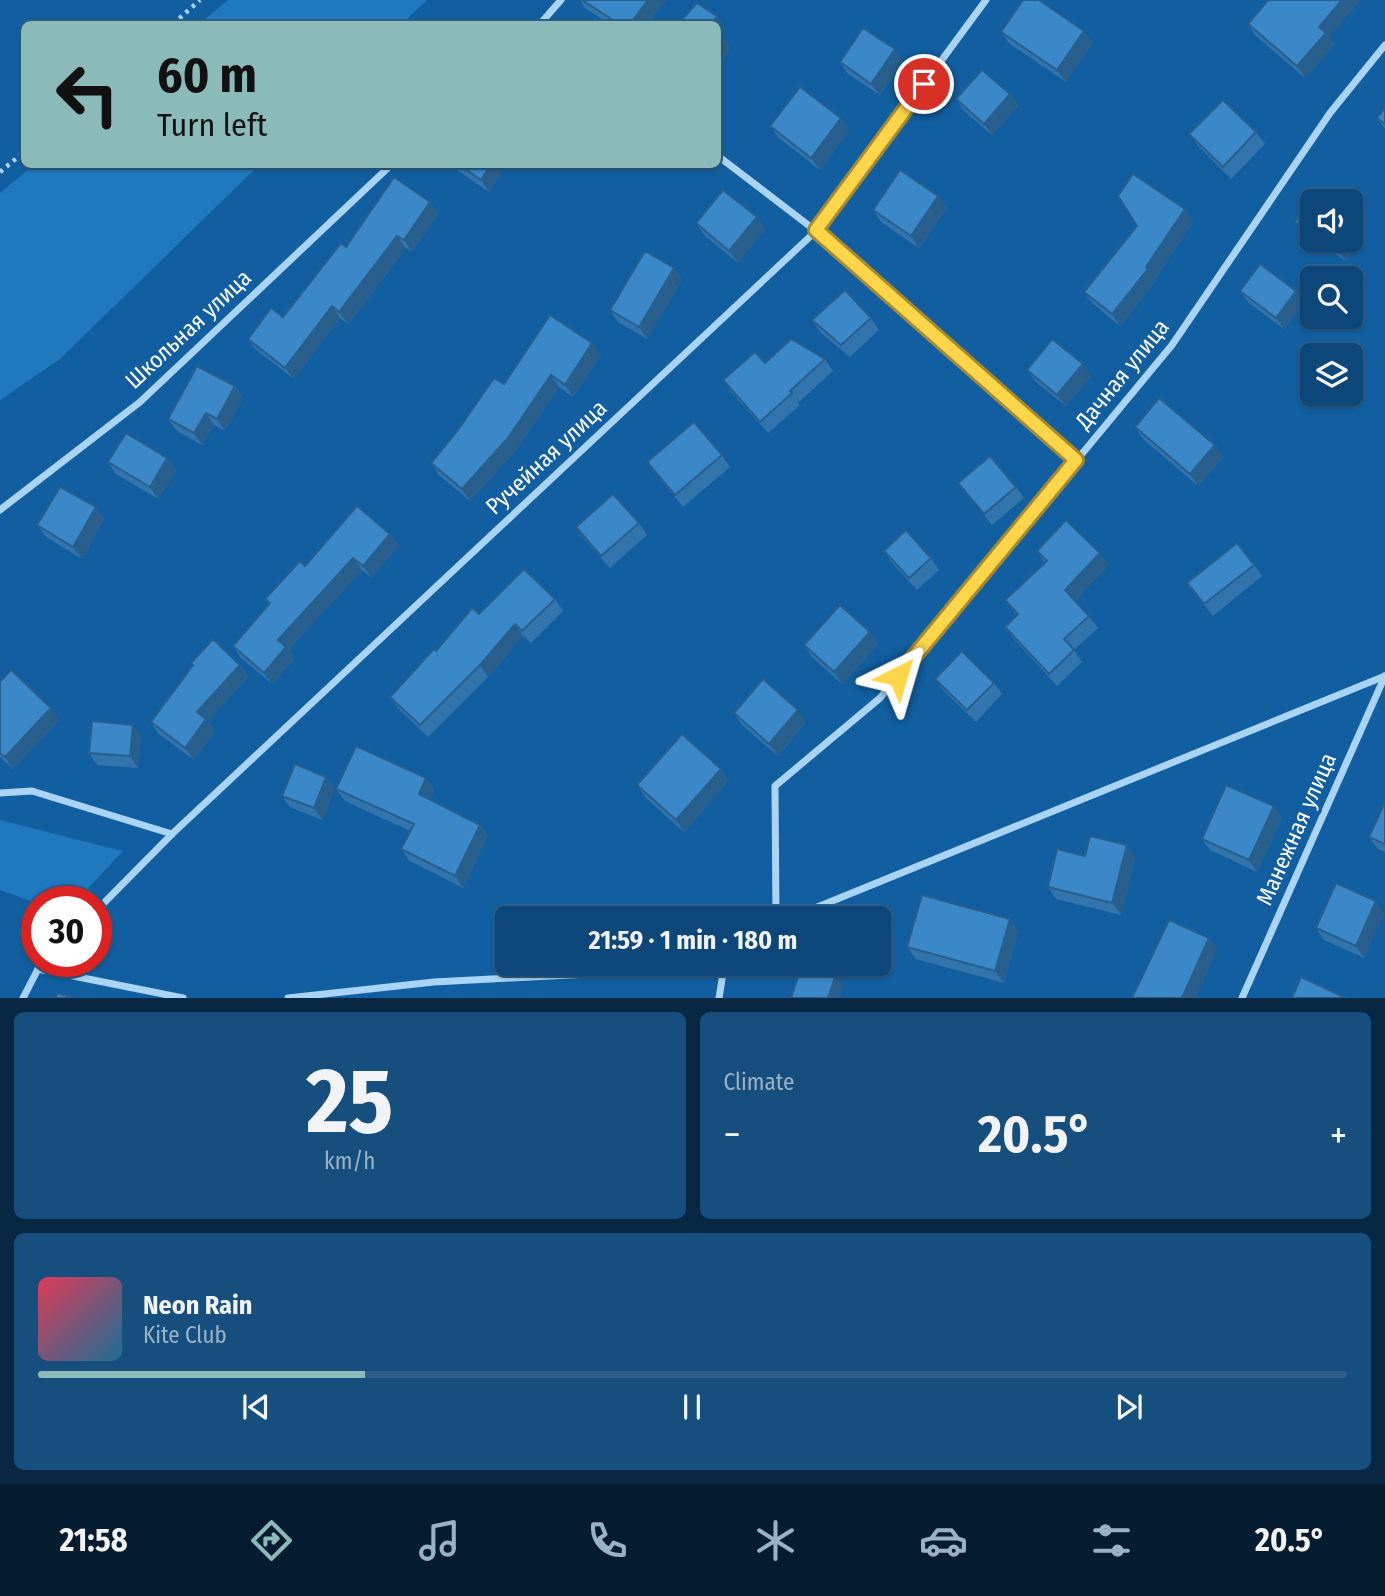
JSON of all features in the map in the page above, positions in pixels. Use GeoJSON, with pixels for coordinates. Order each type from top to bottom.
{"type":"FeatureCollection","features":[{"type":"Feature","properties":{"kind":"street"},"geometry":{"type":"LineString","coordinates":[[545,21],[561,0]]}},
{"type":"Feature","properties":{"kind":"street","name":"Ручейная улица"},"geometry":{"type":"LineString","coordinates":[[112,895],[172,834],[816,230],[986,0]]}},
{"type":"Feature","properties":{"kind":"street","name":"Дачная улица"},"geometry":{"type":"LineString","coordinates":[[776,906],[775,786],[880,698],[1172,345],[1330,113],[1385,45]]}},
{"type":"Feature","properties":{"kind":"street"},"geometry":{"type":"LineString","coordinates":[[721,158],[816,230],[1076,460]]}},
{"type":"Feature","properties":{"kind":"street","name":"Школьная улица"},"geometry":{"type":"LineString","coordinates":[[0,510],[140,402],[388,168]]}},
{"type":"Feature","properties":{"kind":"street"},"geometry":{"type":"LineString","coordinates":[[820,906],[1385,676]]}},
{"type":"Feature","properties":{"kind":"street","name":"Манежная улица"},"geometry":{"type":"LineString","coordinates":[[1242,998],[1385,676]]}},
{"type":"Feature","properties":{"kind":"street"},"geometry":{"type":"LineString","coordinates":[[0,793],[32,791],[172,834]]}},
{"type":"Feature","properties":{"kind":"street"},"geometry":{"type":"LineString","coordinates":[[288,998],[434,982],[544,976]]}},
{"type":"Feature","properties":{"kind":"street"},"geometry":{"type":"LineString","coordinates":[[719,998],[724,976]]}},
{"type":"Feature","properties":{"kind":"street"},"geometry":{"type":"LineString","coordinates":[[23,998],[34,977]]}},
{"type":"Feature","properties":{"kind":"street"},"geometry":{"type":"LineString","coordinates":[[78,977],[183,998]]}},
{"type":"Feature","properties":{"kind":"path"},"geometry":{"type":"LineString","coordinates":[[176,21],[200,0]]}},
{"type":"Feature","properties":{"kind":"path"},"geometry":{"type":"LineString","coordinates":[[0,172],[21,154]]}},
{"type":"Feature","properties":{"kind":"shaded area"},"geometry":{"type":"Polygon","coordinates":[[[228,0],[427,0],[405,21],[203,21],[228,0]]]}},
{"type":"Feature","properties":{"kind":"shaded area"},"geometry":{"type":"Polygon","coordinates":[[[30,168],[256,168],[59,360],[0,400],[0,193],[30,168]]]}},
{"type":"Feature","properties":{"kind":"shaded area"},"geometry":{"type":"Polygon","coordinates":[[[0,820],[123,851],[90,886],[21,886],[21,897],[0,890],[0,820]]]}},
{"type":"Feature","properties":{"kind":"building"},"geometry":{"type":"Polygon","coordinates":[[[582,0],[648,0],[632,21],[614,21],[582,0]]]}},
{"type":"Feature","properties":{"kind":"building"},"geometry":{"type":"Polygon","coordinates":[[[1023,0],[1039,0],[1084,31],[1057,70],[1001,32],[1023,0]]]}},
{"type":"Feature","properties":{"kind":"building"},"geometry":{"type":"Polygon","coordinates":[[[1268,0],[1342,0],[1319,27],[1326,33],[1297,66],[1248,24],[1268,0]]]}},
{"type":"Feature","properties":{"kind":"building"},"geometry":{"type":"Polygon","coordinates":[[[697,3],[717,16],[713,21],[681,21],[697,3]]]}},
{"type":"Feature","properties":{"kind":"building"},"geometry":{"type":"Polygon","coordinates":[[[863,28],[895,49],[871,84],[840,62],[863,28]]]}},
{"type":"Feature","properties":{"kind":"building"},"geometry":{"type":"Polygon","coordinates":[[[982,70],[1010,94],[984,124],[956,99],[982,70]]]}},
{"type":"Feature","properties":{"kind":"building"},"geometry":{"type":"Polygon","coordinates":[[[800,87],[841,118],[811,158],[770,126],[800,87]]]}},
{"type":"Feature","properties":{"kind":"building"},"geometry":{"type":"Polygon","coordinates":[[[1223,100],[1256,132],[1223,167],[1189,134],[1223,100]]]}},
{"type":"Feature","properties":{"kind":"building"},"geometry":{"type":"Polygon","coordinates":[[[1385,108],[1385,124],[1377,118],[1385,108]]]}},
{"type":"Feature","properties":{"kind":"building"},"geometry":{"type":"Polygon","coordinates":[[[464,168],[488,168],[481,180],[464,168]]]}},
{"type":"Feature","properties":{"kind":"building"},"geometry":{"type":"Polygon","coordinates":[[[900,170],[938,196],[911,236],[873,210],[900,170]]]}},
{"type":"Feature","properties":{"kind":"building"},"geometry":{"type":"Polygon","coordinates":[[[1133,174],[1185,209],[1146,267],[1148,269],[1112,314],[1084,292],[1137,226],[1118,196],[1133,174]]]}},
{"type":"Feature","properties":{"kind":"building"},"geometry":{"type":"Polygon","coordinates":[[[394,177],[430,202],[404,240],[397,236],[339,312],[332,306],[285,368],[248,339],[271,308],[283,317],[341,243],[346,247],[394,177]]]}},
{"type":"Feature","properties":{"kind":"building"},"geometry":{"type":"Polygon","coordinates":[[[723,190],[757,217],[729,251],[696,223],[723,190]]]}},
{"type":"Feature","properties":{"kind":"building"},"geometry":{"type":"Polygon","coordinates":[[[645,251],[674,268],[639,327],[610,310],[645,251]]]}},
{"type":"Feature","properties":{"kind":"building"},"geometry":{"type":"Polygon","coordinates":[[[1260,264],[1296,291],[1276,318],[1240,291],[1260,264]]]}},
{"type":"Feature","properties":{"kind":"building"},"geometry":{"type":"Polygon","coordinates":[[[845,290],[871,318],[841,345],[812,320],[845,290]]]}},
{"type":"Feature","properties":{"kind":"building"},"geometry":{"type":"Polygon","coordinates":[[[550,315],[592,343],[565,385],[551,375],[508,438],[462,489],[431,463],[494,378],[504,384],[550,315]]]}},
{"type":"Feature","properties":{"kind":"building"},"geometry":{"type":"Polygon","coordinates":[[[791,339],[825,359],[760,422],[723,380],[755,352],[765,363],[791,339]]]}},
{"type":"Feature","properties":{"kind":"building"},"geometry":{"type":"Polygon","coordinates":[[[1052,339],[1083,364],[1057,395],[1027,370],[1052,339]]]}},
{"type":"Feature","properties":{"kind":"building"},"geometry":{"type":"Polygon","coordinates":[[[197,366],[235,386],[217,419],[206,413],[194,433],[168,419],[197,366]]]}},
{"type":"Feature","properties":{"kind":"building"},"geometry":{"type":"Polygon","coordinates":[[[1159,398],[1215,445],[1190,474],[1135,427],[1159,398]]]}},
{"type":"Feature","properties":{"kind":"building"},"geometry":{"type":"Polygon","coordinates":[[[694,422],[722,455],[675,495],[647,462],[694,422]]]}},
{"type":"Feature","properties":{"kind":"building"},"geometry":{"type":"Polygon","coordinates":[[[126,433],[167,458],[150,487],[108,462],[126,433]]]}},
{"type":"Feature","properties":{"kind":"building"},"geometry":{"type":"Polygon","coordinates":[[[990,456],[1016,487],[984,514],[958,483],[990,456]]]}},
{"type":"Feature","properties":{"kind":"building"},"geometry":{"type":"Polygon","coordinates":[[[60,487],[96,507],[73,547],[37,525],[60,487]]]}},
{"type":"Feature","properties":{"kind":"building"},"geometry":{"type":"Polygon","coordinates":[[[613,494],[639,523],[601,556],[576,527],[613,494]]]}},
{"type":"Feature","properties":{"kind":"building"},"geometry":{"type":"Polygon","coordinates":[[[357,506],[390,534],[363,566],[353,558],[278,640],[286,647],[264,673],[233,646],[270,603],[265,599],[300,561],[305,566],[357,506]]]}},
{"type":"Feature","properties":{"kind":"building"},"geometry":{"type":"Polygon","coordinates":[[[1066,520],[1100,553],[1065,590],[1089,616],[1064,639],[1074,650],[1049,674],[1005,627],[1018,614],[1005,600],[1047,561],[1037,551],[1066,520]]]}},
{"type":"Feature","properties":{"kind":"building"},"geometry":{"type":"Polygon","coordinates":[[[906,530],[931,558],[909,578],[884,551],[906,530]]]}},
{"type":"Feature","properties":{"kind":"building"},"geometry":{"type":"Polygon","coordinates":[[[1237,543],[1254,565],[1204,604],[1187,583],[1237,543]]]}},
{"type":"Feature","properties":{"kind":"building"},"geometry":{"type":"Polygon","coordinates":[[[524,569],[555,599],[522,631],[515,624],[480,665],[420,725],[390,697],[434,649],[436,651],[472,608],[479,614],[524,569]]]}},
{"type":"Feature","properties":{"kind":"building"},"geometry":{"type":"Polygon","coordinates":[[[840,605],[870,632],[834,672],[804,645],[840,605]]]}},
{"type":"Feature","properties":{"kind":"building"},"geometry":{"type":"Polygon","coordinates":[[[213,639],[240,665],[197,712],[206,719],[185,748],[151,722],[193,665],[191,663],[213,639]]]}},
{"type":"Feature","properties":{"kind":"building"},"geometry":{"type":"Polygon","coordinates":[[[962,651],[994,683],[967,710],[935,679],[962,651]]]}},
{"type":"Feature","properties":{"kind":"building"},"geometry":{"type":"Polygon","coordinates":[[[11,670],[51,708],[5,757],[0,753],[0,682],[11,670]]]}},
{"type":"Feature","properties":{"kind":"building"},"geometry":{"type":"Polygon","coordinates":[[[763,679],[798,710],[769,744],[734,713],[763,679]]]}},
{"type":"Feature","properties":{"kind":"building"},"geometry":{"type":"Polygon","coordinates":[[[92,721],[133,725],[130,756],[89,753],[92,721]]]}},
{"type":"Feature","properties":{"kind":"building"},"geometry":{"type":"Polygon","coordinates":[[[682,734],[721,769],[676,820],[637,785],[682,734]]]}},
{"type":"Feature","properties":{"kind":"building"},"geometry":{"type":"Polygon","coordinates":[[[356,746],[426,778],[419,794],[480,825],[455,876],[401,849],[414,824],[336,789],[356,746]]]}},
{"type":"Feature","properties":{"kind":"building"},"geometry":{"type":"Polygon","coordinates":[[[295,764],[326,777],[314,808],[282,796],[295,764]]]}},
{"type":"Feature","properties":{"kind":"building"},"geometry":{"type":"Polygon","coordinates":[[[1226,785],[1274,806],[1249,860],[1202,839],[1226,785]]]}},
{"type":"Feature","properties":{"kind":"building"},"geometry":{"type":"Polygon","coordinates":[[[1385,805],[1385,844],[1369,837],[1385,805]]]}},
{"type":"Feature","properties":{"kind":"building"},"geometry":{"type":"Polygon","coordinates":[[[1090,836],[1127,845],[1112,903],[1048,887],[1057,849],[1085,856],[1090,836]]]}},
{"type":"Feature","properties":{"kind":"building"},"geometry":{"type":"Polygon","coordinates":[[[1336,883],[1376,901],[1356,946],[1316,928],[1336,883]]]}},
{"type":"Feature","properties":{"kind":"building"},"geometry":{"type":"Polygon","coordinates":[[[922,895],[1010,919],[995,971],[907,947],[922,895]]]}},
{"type":"Feature","properties":{"kind":"building"},"geometry":{"type":"Polygon","coordinates":[[[1169,920],[1209,938],[1182,998],[1132,998],[1169,920]]]}},
{"type":"Feature","properties":{"kind":"building"},"geometry":{"type":"Polygon","coordinates":[[[798,976],[835,976],[828,998],[791,998],[798,976]]]}},
{"type":"Feature","properties":{"kind":"building"},"geometry":{"type":"Polygon","coordinates":[[[1301,977],[1346,998],[1292,998],[1301,977]]]}},
{"type":"Feature","properties":{"kind":"building"},"geometry":{"type":"Polygon","coordinates":[[[57,993],[73,998],[56,998],[57,993]]]}},
{"type":"Feature","properties":{"kind":"route"},"geometry":{"type":"LineString","coordinates":[[898,676],[1076,460],[816,230],[924,84]]}}]}
